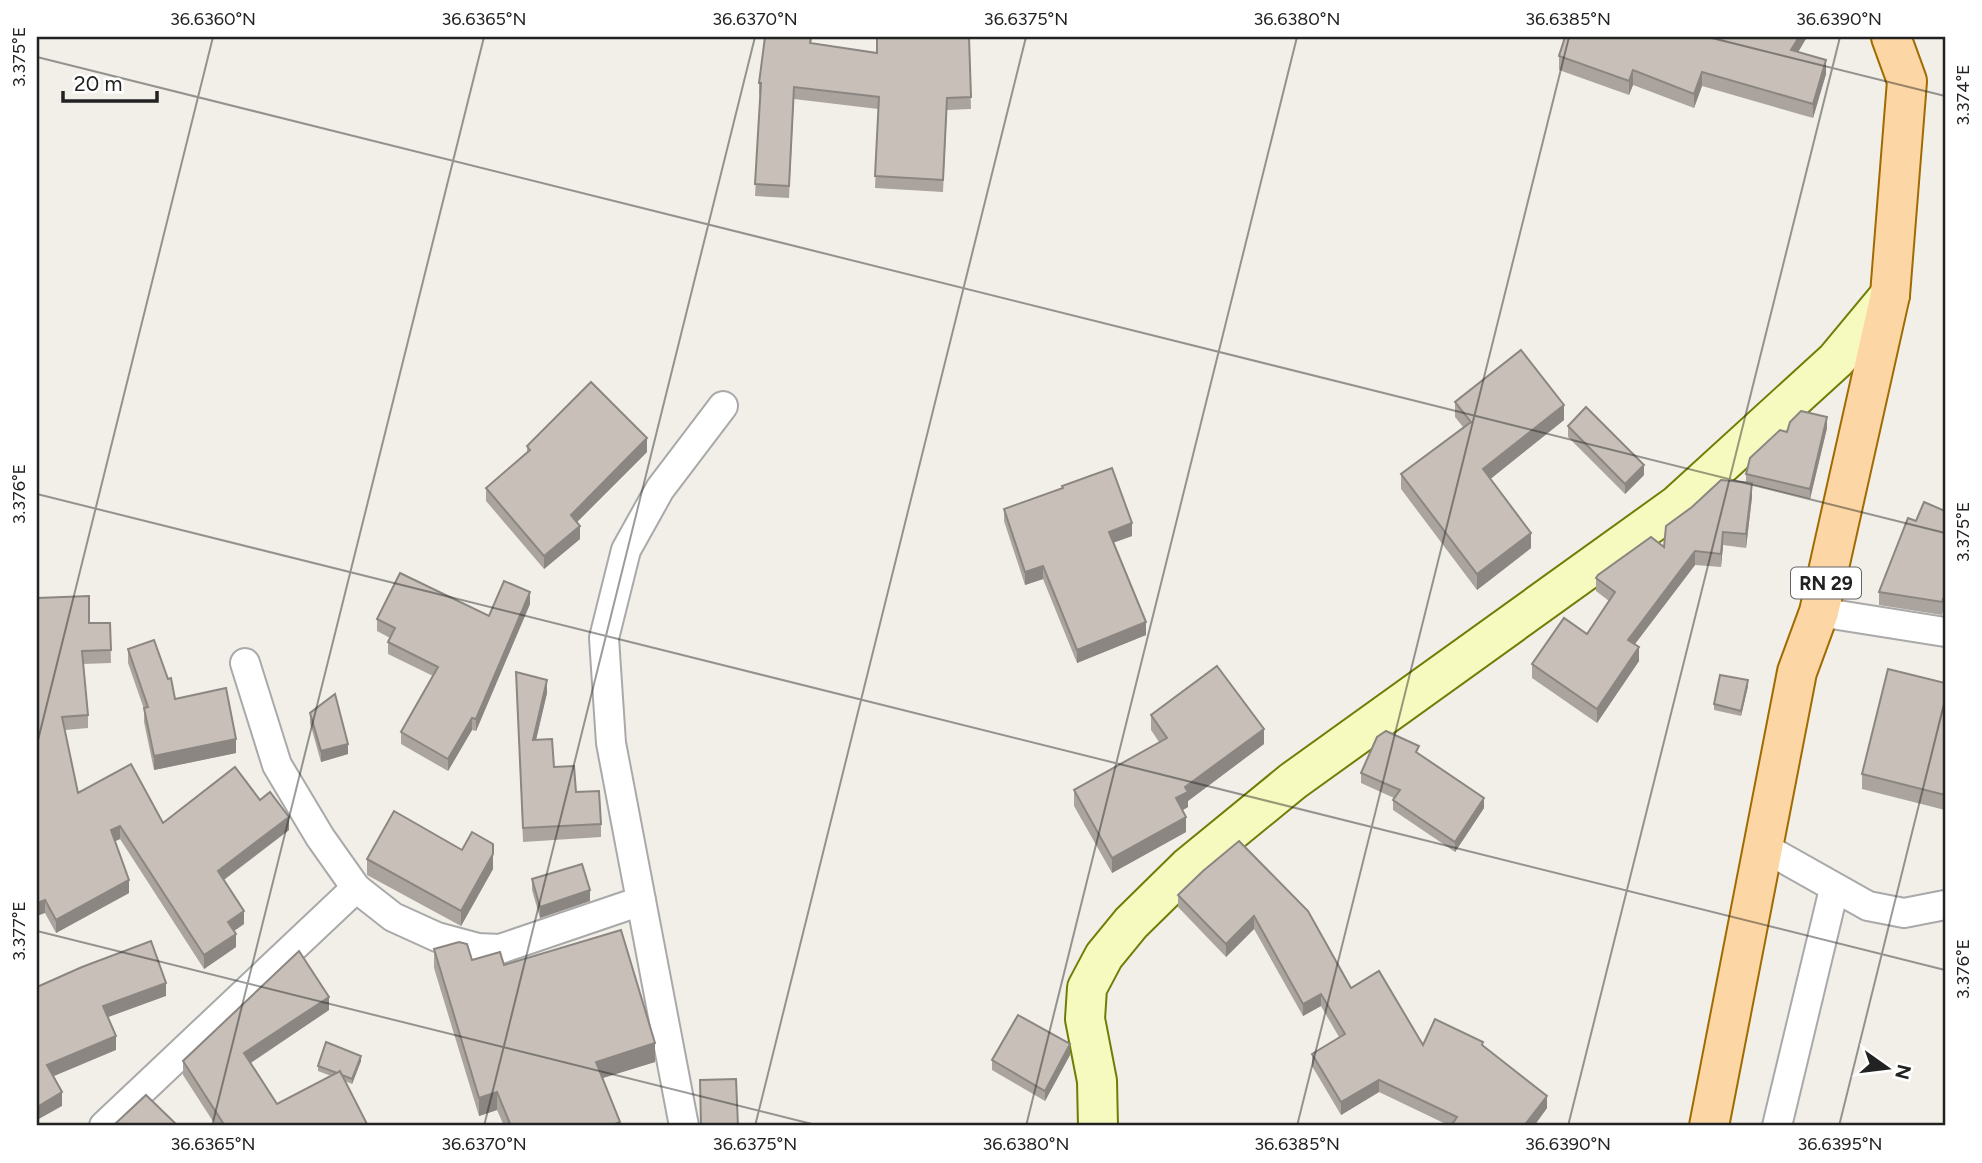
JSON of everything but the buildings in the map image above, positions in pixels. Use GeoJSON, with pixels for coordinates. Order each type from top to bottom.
{"type":"FeatureCollection","features":[{"type":"Feature","properties":{"kind":"main road","name":"RN 29"},"geometry":{"type":"LineString","coordinates":[[1709,1126],[1797,673],[1819,612],[1889,295],[1907,81],[1891,37]]}},
{"type":"Feature","properties":{"kind":"main road"},"geometry":{"type":"LineString","coordinates":[[1098,1126],[1097,1081],[1084,1019],[1087,988],[1104,956],[1131,923],[1188,867],[1293,781],[1677,505],[1836,360],[1889,295]]}},
{"type":"Feature","properties":{"kind":"street"},"geometry":{"type":"LineString","coordinates":[[684,1126],[611,743],[604,639],[626,550],[660,489],[723,405]]}},
{"type":"Feature","properties":{"kind":"street"},"geometry":{"type":"LineString","coordinates":[[1819,612],[1945,632]]}},
{"type":"Feature","properties":{"kind":"street"},"geometry":{"type":"LineString","coordinates":[[245,663],[277,765],[320,837],[356,888],[393,917],[437,937],[478,948],[500,949],[640,901]]}},
{"type":"Feature","properties":{"kind":"street"},"geometry":{"type":"LineString","coordinates":[[1763,847],[1868,906],[1904,913],[1945,905]]}},
{"type":"Feature","properties":{"kind":"street"},"geometry":{"type":"LineString","coordinates":[[104,1126],[356,888]]}},
{"type":"Feature","properties":{"kind":"street"},"geometry":{"type":"LineString","coordinates":[[1777,1126],[1834,889]]}}]}
